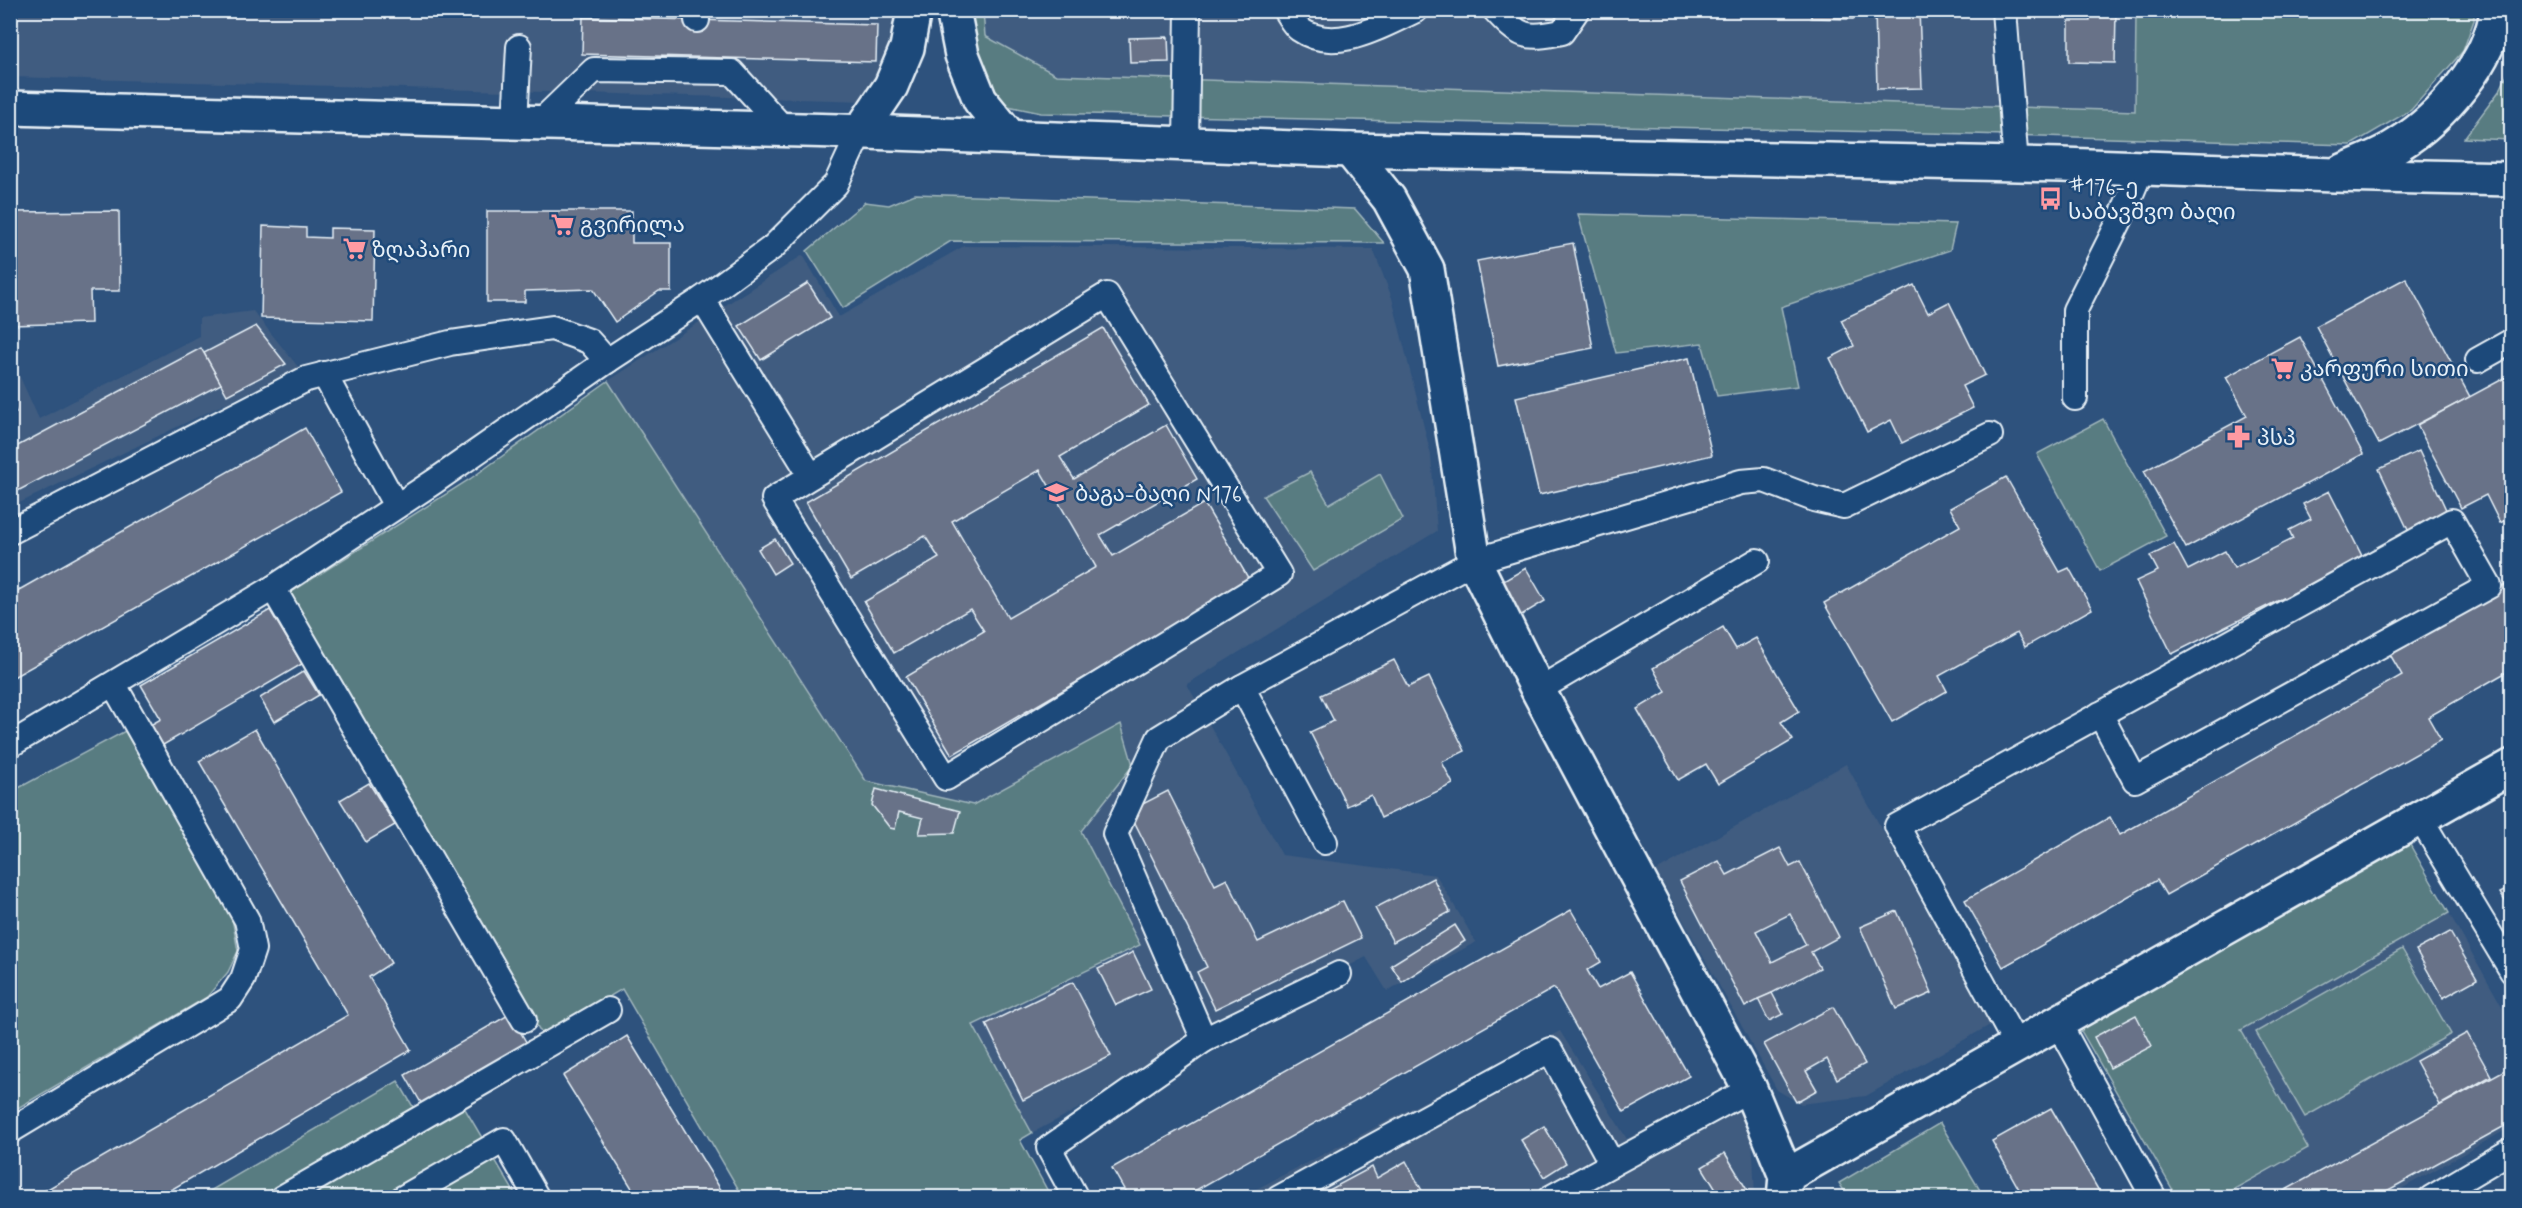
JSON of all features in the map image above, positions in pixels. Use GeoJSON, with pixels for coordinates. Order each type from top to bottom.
{"type":"FeatureCollection","features":[{"type":"Feature","properties":{"kind":"main road"},"geometry":{"type":"LineString","coordinates":[[860,132],[891,86],[907,48],[914,10]]}},
{"type":"Feature","properties":{"kind":"main road"},"geometry":{"type":"LineString","coordinates":[[952,10],[962,55],[980,100],[1010,137]]}},
{"type":"Feature","properties":{"kind":"main road"},"geometry":{"type":"LineString","coordinates":[[2334,175],[2399,145],[2439,112],[2465,84],[2484,48],[2496,20],[2497,10]]}},
{"type":"Feature","properties":{"kind":"main road"},"geometry":{"type":"LineString","coordinates":[[10,108],[860,132],[1350,150],[2511,178]]}},
{"type":"Feature","properties":{"kind":"main road"},"geometry":{"type":"LineString","coordinates":[[1350,150],[1389,199],[1427,268],[1474,561],[1538,690],[1750,1089],[1785,1187],[2058,1022],[2511,766]]}},
{"type":"Feature","properties":{"kind":"lane"},"geometry":{"type":"LineString","coordinates":[[1186,143],[1188,10]]}},
{"type":"Feature","properties":{"kind":"lane"},"geometry":{"type":"LineString","coordinates":[[1285,10],[1299,29],[1323,38],[1348,38],[1385,27],[1416,10]]}},
{"type":"Feature","properties":{"kind":"lane"},"geometry":{"type":"LineString","coordinates":[[1495,10],[1515,31],[1536,38],[1562,32],[1577,10]]}},
{"type":"Feature","properties":{"kind":"lane"},"geometry":{"type":"LineString","coordinates":[[2004,10],[2016,165]]}},
{"type":"Feature","properties":{"kind":"lane"},"geometry":{"type":"LineString","coordinates":[[519,47],[527,122]]}},
{"type":"Feature","properties":{"kind":"lane"},"geometry":{"type":"LineString","coordinates":[[527,122],[594,70],[694,64],[732,72],[785,130]]}},
{"type":"Feature","properties":{"kind":"lane"},"geometry":{"type":"LineString","coordinates":[[10,745],[273,588],[702,299],[773,247],[836,184],[860,132]]}},
{"type":"Feature","properties":{"kind":"lane"},"geometry":{"type":"LineString","coordinates":[[2076,398],[2076,310],[2120,220],[2142,168]]}},
{"type":"Feature","properties":{"kind":"lane"},"geometry":{"type":"LineString","coordinates":[[1107,295],[1279,574],[946,778],[774,499],[811,476],[1107,295]]}},
{"type":"Feature","properties":{"kind":"lane"},"geometry":{"type":"LineString","coordinates":[[702,299],[811,476]]}},
{"type":"Feature","properties":{"kind":"lane"},"geometry":{"type":"LineString","coordinates":[[10,532],[306,379],[450,343],[552,328],[589,341],[607,361]]}},
{"type":"Feature","properties":{"kind":"lane"},"geometry":{"type":"LineString","coordinates":[[2478,360],[2511,340]]}},
{"type":"Feature","properties":{"kind":"lane"},"geometry":{"type":"LineString","coordinates":[[324,374],[396,506]]}},
{"type":"Feature","properties":{"kind":"lane"},"geometry":{"type":"LineString","coordinates":[[1204,1040],[1115,834],[1159,738],[1242,687],[1474,561],[1741,482],[1764,480],[1814,499],[1844,506],[1990,435]]}},
{"type":"Feature","properties":{"kind":"lane"},"geometry":{"type":"LineString","coordinates":[[2017,1046],[1897,826],[2100,714],[2452,521],[2489,586],[2135,780],[2100,714]]}},
{"type":"Feature","properties":{"kind":"lane"},"geometry":{"type":"LineString","coordinates":[[1538,690],[1757,561]]}},
{"type":"Feature","properties":{"kind":"lane"},"geometry":{"type":"LineString","coordinates":[[273,588],[524,1020]]}},
{"type":"Feature","properties":{"kind":"lane"},"geometry":{"type":"LineString","coordinates":[[10,1131],[230,999],[243,979],[253,949],[247,920],[114,685]]}},
{"type":"Feature","properties":{"kind":"lane"},"geometry":{"type":"LineString","coordinates":[[1242,687],[1325,842]]}},
{"type":"Feature","properties":{"kind":"lane"},"geometry":{"type":"LineString","coordinates":[[2420,818],[2511,971]]}},
{"type":"Feature","properties":{"kind":"lane"},"geometry":{"type":"LineString","coordinates":[[1076,1197],[1049,1148],[1204,1040],[1339,974]]}},
{"type":"Feature","properties":{"kind":"lane"},"geometry":{"type":"LineString","coordinates":[[282,1197],[608,1010]]}},
{"type":"Feature","properties":{"kind":"lane"},"geometry":{"type":"LineString","coordinates":[[2058,1022],[2154,1197]]}},
{"type":"Feature","properties":{"kind":"lane"},"geometry":{"type":"LineString","coordinates":[[1279,1197],[1550,1050],[1612,1164]]}},
{"type":"Feature","properties":{"kind":"lane"},"geometry":{"type":"LineString","coordinates":[[1550,1197],[1750,1089]]}},
{"type":"Feature","properties":{"kind":"lane"},"geometry":{"type":"LineString","coordinates":[[404,1197],[504,1140],[537,1197]]}},
{"type":"Feature","properties":{"kind":"lane"},"geometry":{"type":"LineString","coordinates":[[2431,1197],[2511,1150]]}},
{"type":"Feature","properties":{"kind":"shaded area"},"geometry":{"type":"Polygon","coordinates":[[[11,11],[900,11],[900,18],[867,101],[11,77],[11,11]]]}},
{"type":"Feature","properties":{"kind":"shaded area"},"geometry":{"type":"Polygon","coordinates":[[[983,11],[2136,11],[2135,111],[1056,75],[985,36],[983,11]]]}},
{"type":"Feature","properties":{"kind":"shaded area","name":"ბაგა-ბაღი N176"},"geometry":{"type":"Polygon","coordinates":[[[964,246],[1373,249],[1392,298],[1431,455],[1437,531],[1187,684],[1282,855],[1436,875],[1476,942],[1387,991],[1366,957],[1032,1133],[973,1024],[1140,945],[1081,831],[1133,765],[1121,724],[973,805],[866,781],[608,381],[803,255],[839,317],[964,246]]]}},
{"type":"Feature","properties":{"kind":"shaded area"},"geometry":{"type":"Polygon","coordinates":[[[253,311],[299,368],[11,507],[10,355],[39,419],[199,336],[199,318],[253,311]]]}},
{"type":"Feature","properties":{"kind":"shaded area"},"geometry":{"type":"Polygon","coordinates":[[[1846,764],[1990,1025],[1866,1096],[1801,1104],[1777,1090],[1656,871],[1846,764]]]}},
{"type":"Feature","properties":{"kind":"shaded area"},"geometry":{"type":"Polygon","coordinates":[[[2449,913],[2511,1022],[2511,1127],[2387,1197],[2220,1198],[2308,1148],[2241,1030],[2449,913]]]}},
{"type":"Feature","properties":{"kind":"shaded area"},"geometry":{"type":"Polygon","coordinates":[[[1560,1031],[1627,1139],[1730,1085],[1752,1133],[1755,1197],[1239,1198],[1560,1031]]]}},
{"type":"Feature","properties":{"kind":"green space"},"geometry":{"type":"Polygon","coordinates":[[[2474,10],[2474,20],[2463,51],[2411,110],[2351,145],[1041,113],[1003,105],[981,76],[968,11],[983,11],[985,36],[1056,75],[2135,111],[2136,11],[2474,10]]]}},
{"type":"Feature","properties":{"kind":"green space"},"geometry":{"type":"Polygon","coordinates":[[[2511,67],[2511,140],[2464,138],[2500,90],[2511,67]]]}},
{"type":"Feature","properties":{"kind":"green space"},"geometry":{"type":"Polygon","coordinates":[[[915,194],[1355,209],[1384,243],[951,241],[843,308],[807,251],[865,202],[889,205],[915,194]]]}},
{"type":"Feature","properties":{"kind":"green space"},"geometry":{"type":"Polygon","coordinates":[[[1578,214],[1956,224],[1950,250],[1781,307],[1798,386],[1717,396],[1702,343],[1616,353],[1578,214]]]}},
{"type":"Feature","properties":{"kind":"green space"},"geometry":{"type":"Polygon","coordinates":[[[608,381],[866,781],[973,805],[1121,724],[1133,765],[1081,831],[1140,945],[973,1025],[1032,1133],[1020,1140],[1051,1197],[743,1197],[622,989],[543,1036],[285,596],[470,479],[608,381]]]}},
{"type":"Feature","properties":{"kind":"green space"},"geometry":{"type":"Polygon","coordinates":[[[2103,419],[2166,536],[2100,571],[2037,454],[2103,419]]]}},
{"type":"Feature","properties":{"kind":"green space"},"geometry":{"type":"Polygon","coordinates":[[[1310,472],[1329,504],[1380,474],[1403,519],[1313,571],[1263,496],[1310,472]]]}},
{"type":"Feature","properties":{"kind":"green space"},"geometry":{"type":"Polygon","coordinates":[[[129,729],[232,918],[238,951],[228,972],[207,997],[11,1112],[11,792],[129,729]]]}},
{"type":"Feature","properties":{"kind":"green space"},"geometry":{"type":"Polygon","coordinates":[[[2409,843],[2449,913],[2241,1030],[2308,1148],[2220,1197],[2177,1197],[2080,1029],[2409,843]]]}},
{"type":"Feature","properties":{"kind":"green space"},"geometry":{"type":"Polygon","coordinates":[[[2402,949],[2451,1034],[2305,1117],[2256,1032],[2402,949]]]}},
{"type":"Feature","properties":{"kind":"green space"},"geometry":{"type":"Polygon","coordinates":[[[398,1081],[423,1124],[461,1102],[517,1197],[198,1198],[398,1081]]]}},
{"type":"Feature","properties":{"kind":"green space"},"geometry":{"type":"Polygon","coordinates":[[[1940,1123],[1984,1197],[1848,1197],[1839,1183],[1940,1123]]]}},
{"type":"Feature","properties":{"kind":"building"},"geometry":{"type":"Polygon","coordinates":[[[1811,10],[1854,10],[1853,19],[1811,18],[1811,10]]]}},
{"type":"Feature","properties":{"kind":"building"},"geometry":{"type":"Polygon","coordinates":[[[1875,10],[1919,10],[1922,88],[1877,89],[1875,10]]]}},
{"type":"Feature","properties":{"kind":"building"},"geometry":{"type":"Polygon","coordinates":[[[2090,10],[2116,10],[2115,63],[2069,62],[2069,21],[2090,21],[2090,10]]]}},
{"type":"Feature","properties":{"kind":"building"},"geometry":{"type":"Polygon","coordinates":[[[583,17],[877,25],[876,62],[582,54],[583,17]]]}},
{"type":"Feature","properties":{"kind":"building"},"geometry":{"type":"Polygon","coordinates":[[[1168,37],[1169,62],[1130,63],[1129,38],[1168,37]]]}},
{"type":"Feature","properties":{"kind":"building"},"geometry":{"type":"Polygon","coordinates":[[[119,211],[120,291],[90,291],[91,323],[10,325],[10,212],[119,211]]]}},
{"type":"Feature","properties":{"kind":"building"},"geometry":{"type":"Polygon","coordinates":[[[487,211],[632,211],[632,243],[671,243],[671,291],[659,291],[615,322],[593,289],[525,291],[525,302],[487,302],[487,211]]]}},
{"type":"Feature","properties":{"kind":"building"},"geometry":{"type":"Polygon","coordinates":[[[263,226],[306,228],[306,237],[330,238],[330,228],[375,229],[373,321],[261,318],[263,226]]]}},
{"type":"Feature","properties":{"kind":"building"},"geometry":{"type":"Polygon","coordinates":[[[1573,243],[1593,348],[1498,366],[1477,261],[1573,243]]]}},
{"type":"Feature","properties":{"kind":"building"},"geometry":{"type":"Polygon","coordinates":[[[2406,278],[2470,397],[2379,444],[2316,326],[2406,278]]]}},
{"type":"Feature","properties":{"kind":"building"},"geometry":{"type":"Polygon","coordinates":[[[808,283],[830,318],[761,360],[739,326],[808,283]]]}},
{"type":"Feature","properties":{"kind":"building"},"geometry":{"type":"Polygon","coordinates":[[[1914,285],[1928,313],[1949,302],[1985,375],[1962,386],[1973,408],[1902,443],[1891,420],[1867,432],[1830,358],[1854,346],[1841,320],[1914,285]]]}},
{"type":"Feature","properties":{"kind":"building"},"geometry":{"type":"Polygon","coordinates":[[[256,326],[286,364],[227,395],[204,353],[256,326]]]}},
{"type":"Feature","properties":{"kind":"building"},"geometry":{"type":"Polygon","coordinates":[[[1103,328],[1149,405],[1060,457],[1074,479],[1166,425],[1197,479],[1100,535],[1113,556],[1204,503],[1250,581],[952,755],[906,677],[984,631],[970,609],[894,653],[864,602],[939,558],[925,536],[851,579],[806,502],[1103,328]],[[1040,470],[952,521],[1008,618],[1096,567],[1040,470]]]}},
{"type":"Feature","properties":{"kind":"building"},"geometry":{"type":"Polygon","coordinates":[[[2300,337],[2363,454],[2186,548],[2144,471],[2247,416],[2226,377],[2300,337]]]}},
{"type":"Feature","properties":{"kind":"building"},"geometry":{"type":"Polygon","coordinates":[[[201,348],[221,384],[10,495],[10,450],[201,348]]]}},
{"type":"Feature","properties":{"kind":"building"},"geometry":{"type":"Polygon","coordinates":[[[1689,358],[1712,455],[1539,495],[1516,397],[1689,358]]]}},
{"type":"Feature","properties":{"kind":"building"},"geometry":{"type":"Polygon","coordinates":[[[2512,374],[2512,517],[2500,523],[2486,495],[2461,508],[2417,425],[2512,374]]]}},
{"type":"Feature","properties":{"kind":"building"},"geometry":{"type":"Polygon","coordinates":[[[10,398],[16,412],[10,414],[10,398]]]}},
{"type":"Feature","properties":{"kind":"building"},"geometry":{"type":"Polygon","coordinates":[[[305,428],[341,492],[10,679],[10,595],[305,428]]]}},
{"type":"Feature","properties":{"kind":"building"},"geometry":{"type":"Polygon","coordinates":[[[2419,451],[2448,514],[2409,532],[2379,469],[2419,451]]]}},
{"type":"Feature","properties":{"kind":"building"},"geometry":{"type":"Polygon","coordinates":[[[2006,477],[2060,572],[2069,568],[2092,609],[2025,647],[2017,633],[1939,676],[1947,691],[1892,722],[1824,603],[1960,526],[1950,508],[2006,477]]]}},
{"type":"Feature","properties":{"kind":"building"},"geometry":{"type":"Polygon","coordinates":[[[2329,491],[2363,558],[2172,654],[2136,581],[2158,571],[2150,556],[2174,544],[2188,570],[2225,551],[2234,568],[2293,539],[2289,530],[2311,519],[2303,504],[2329,491]]]}},
{"type":"Feature","properties":{"kind":"building"},"geometry":{"type":"Polygon","coordinates":[[[775,539],[790,563],[773,574],[758,549],[775,539]]]}},
{"type":"Feature","properties":{"kind":"building"},"geometry":{"type":"Polygon","coordinates":[[[1526,568],[1545,601],[1520,616],[1500,583],[1526,568]]]}},
{"type":"Feature","properties":{"kind":"building"},"geometry":{"type":"Polygon","coordinates":[[[2512,581],[2512,669],[2428,717],[2441,740],[2166,895],[2157,880],[2003,967],[1965,900],[2110,817],[2120,835],[2402,675],[2388,651],[2512,581]]]}},
{"type":"Feature","properties":{"kind":"building"},"geometry":{"type":"Polygon","coordinates":[[[270,610],[302,664],[158,748],[145,728],[161,719],[141,685],[270,610]]]}},
{"type":"Feature","properties":{"kind":"building"},"geometry":{"type":"Polygon","coordinates":[[[1723,627],[1736,649],[1756,638],[1799,711],[1781,722],[1793,740],[1718,784],[1706,764],[1678,780],[1637,709],[1666,692],[1653,668],[1723,627]]]}},
{"type":"Feature","properties":{"kind":"building"},"geometry":{"type":"Polygon","coordinates":[[[1394,660],[1408,687],[1429,677],[1465,751],[1442,762],[1453,784],[1381,818],[1371,795],[1347,806],[1310,732],[1334,721],[1321,695],[1394,660]]]}},
{"type":"Feature","properties":{"kind":"building"},"geometry":{"type":"Polygon","coordinates":[[[304,671],[319,695],[274,722],[260,698],[304,671]]]}},
{"type":"Feature","properties":{"kind":"building"},"geometry":{"type":"Polygon","coordinates":[[[255,729],[391,963],[369,977],[411,1050],[157,1198],[32,1198],[348,1015],[199,761],[255,729]]]}},
{"type":"Feature","properties":{"kind":"building"},"geometry":{"type":"Polygon","coordinates":[[[369,783],[395,825],[366,842],[340,800],[369,783]]]}},
{"type":"Feature","properties":{"kind":"building"},"geometry":{"type":"Polygon","coordinates":[[[876,789],[960,811],[954,833],[919,834],[923,818],[899,812],[895,829],[890,828],[872,805],[876,789]]]}},
{"type":"Feature","properties":{"kind":"building"},"geometry":{"type":"Polygon","coordinates":[[[1168,791],[1215,885],[1227,879],[1258,942],[1343,901],[1361,938],[1215,1009],[1197,972],[1207,967],[1129,811],[1168,791]]]}},
{"type":"Feature","properties":{"kind":"building"},"geometry":{"type":"Polygon","coordinates":[[[1780,848],[1790,867],[1800,862],[1839,937],[1811,952],[1820,968],[1745,1007],[1680,881],[1719,861],[1727,875],[1780,848]],[[1790,914],[1756,931],[1772,962],[1806,945],[1790,914]]]}},
{"type":"Feature","properties":{"kind":"building"},"geometry":{"type":"Polygon","coordinates":[[[1433,878],[1450,912],[1393,942],[1375,908],[1433,878]]]}},
{"type":"Feature","properties":{"kind":"building"},"geometry":{"type":"Polygon","coordinates":[[[2512,887],[2512,912],[2500,893],[2512,887]]]}},
{"type":"Feature","properties":{"kind":"building"},"geometry":{"type":"Polygon","coordinates":[[[1571,910],[1601,962],[1587,970],[1598,989],[1630,972],[1689,1076],[1624,1112],[1554,988],[1182,1198],[1129,1198],[1112,1168],[1571,910]]]}},
{"type":"Feature","properties":{"kind":"building"},"geometry":{"type":"Polygon","coordinates":[[[1897,911],[1932,993],[1896,1009],[1860,927],[1897,911]]]}},
{"type":"Feature","properties":{"kind":"building"},"geometry":{"type":"Polygon","coordinates":[[[1455,925],[1465,941],[1402,982],[1391,965],[1455,925]]]}},
{"type":"Feature","properties":{"kind":"building"},"geometry":{"type":"Polygon","coordinates":[[[2450,932],[2477,979],[2443,998],[2416,950],[2450,932]]]}},
{"type":"Feature","properties":{"kind":"building"},"geometry":{"type":"Polygon","coordinates":[[[1133,952],[1151,989],[1116,1005],[1098,969],[1133,952]]]}},
{"type":"Feature","properties":{"kind":"building"},"geometry":{"type":"Polygon","coordinates":[[[1073,982],[1111,1056],[1023,1100],[986,1024],[1073,982]]]}},
{"type":"Feature","properties":{"kind":"building"},"geometry":{"type":"Polygon","coordinates":[[[1772,993],[1783,1014],[1769,1021],[1758,999],[1772,993]]]}},
{"type":"Feature","properties":{"kind":"building"},"geometry":{"type":"Polygon","coordinates":[[[1833,1007],[1865,1064],[1837,1079],[1827,1059],[1806,1071],[1817,1090],[1796,1102],[1764,1044],[1833,1007]]]}},
{"type":"Feature","properties":{"kind":"building"},"geometry":{"type":"Polygon","coordinates":[[[510,1014],[529,1047],[424,1108],[405,1075],[510,1014]]]}},
{"type":"Feature","properties":{"kind":"building"},"geometry":{"type":"Polygon","coordinates":[[[2136,1015],[2152,1046],[2110,1068],[2094,1037],[2136,1015]]]}},
{"type":"Feature","properties":{"kind":"building"},"geometry":{"type":"Polygon","coordinates":[[[2467,1033],[2491,1076],[2440,1105],[2416,1061],[2467,1033]]]}},
{"type":"Feature","properties":{"kind":"building"},"geometry":{"type":"Polygon","coordinates":[[[627,1036],[726,1198],[638,1198],[563,1076],[627,1036]]]}},
{"type":"Feature","properties":{"kind":"building"},"geometry":{"type":"Polygon","coordinates":[[[2512,1066],[2512,1122],[2374,1198],[2271,1198],[2512,1066]]]}},
{"type":"Feature","properties":{"kind":"building"},"geometry":{"type":"Polygon","coordinates":[[[2051,1108],[2103,1198],[2024,1198],[1992,1141],[2051,1108]]]}},
{"type":"Feature","properties":{"kind":"building"},"geometry":{"type":"Polygon","coordinates":[[[1544,1126],[1566,1163],[1544,1177],[1521,1140],[1544,1126]]]}},
{"type":"Feature","properties":{"kind":"building"},"geometry":{"type":"Polygon","coordinates":[[[1725,1153],[1747,1190],[1747,1198],[1721,1198],[1702,1167],[1725,1153]]]}},
{"type":"Feature","properties":{"kind":"building"},"geometry":{"type":"Polygon","coordinates":[[[1406,1161],[1426,1198],[1330,1198],[1327,1191],[1372,1167],[1377,1178],[1406,1161]]]}},
{"type":"Feature","properties":{"kind":"place","name":"#176-ე საბავშვო ბაღი"},"geometry":{"type":"Point","coordinates":[2050,199]}},
{"type":"Feature","properties":{"kind":"place","name":"გვირილა"},"geometry":{"type":"Point","coordinates":[562,224]}},
{"type":"Feature","properties":{"kind":"place","name":"ზღაპარი"},"geometry":{"type":"Point","coordinates":[354,249]}},
{"type":"Feature","properties":{"kind":"place","name":"კარფური სითი"},"geometry":{"type":"Point","coordinates":[2282,368]}},
{"type":"Feature","properties":{"kind":"place","name":"პსპ"},"geometry":{"type":"Point","coordinates":[2239,437]}},
{"type":"Feature","properties":{"kind":"place","name":"ბაგა-ბაღი N176"},"geometry":{"type":"Point","coordinates":[1057,493]}}]}
